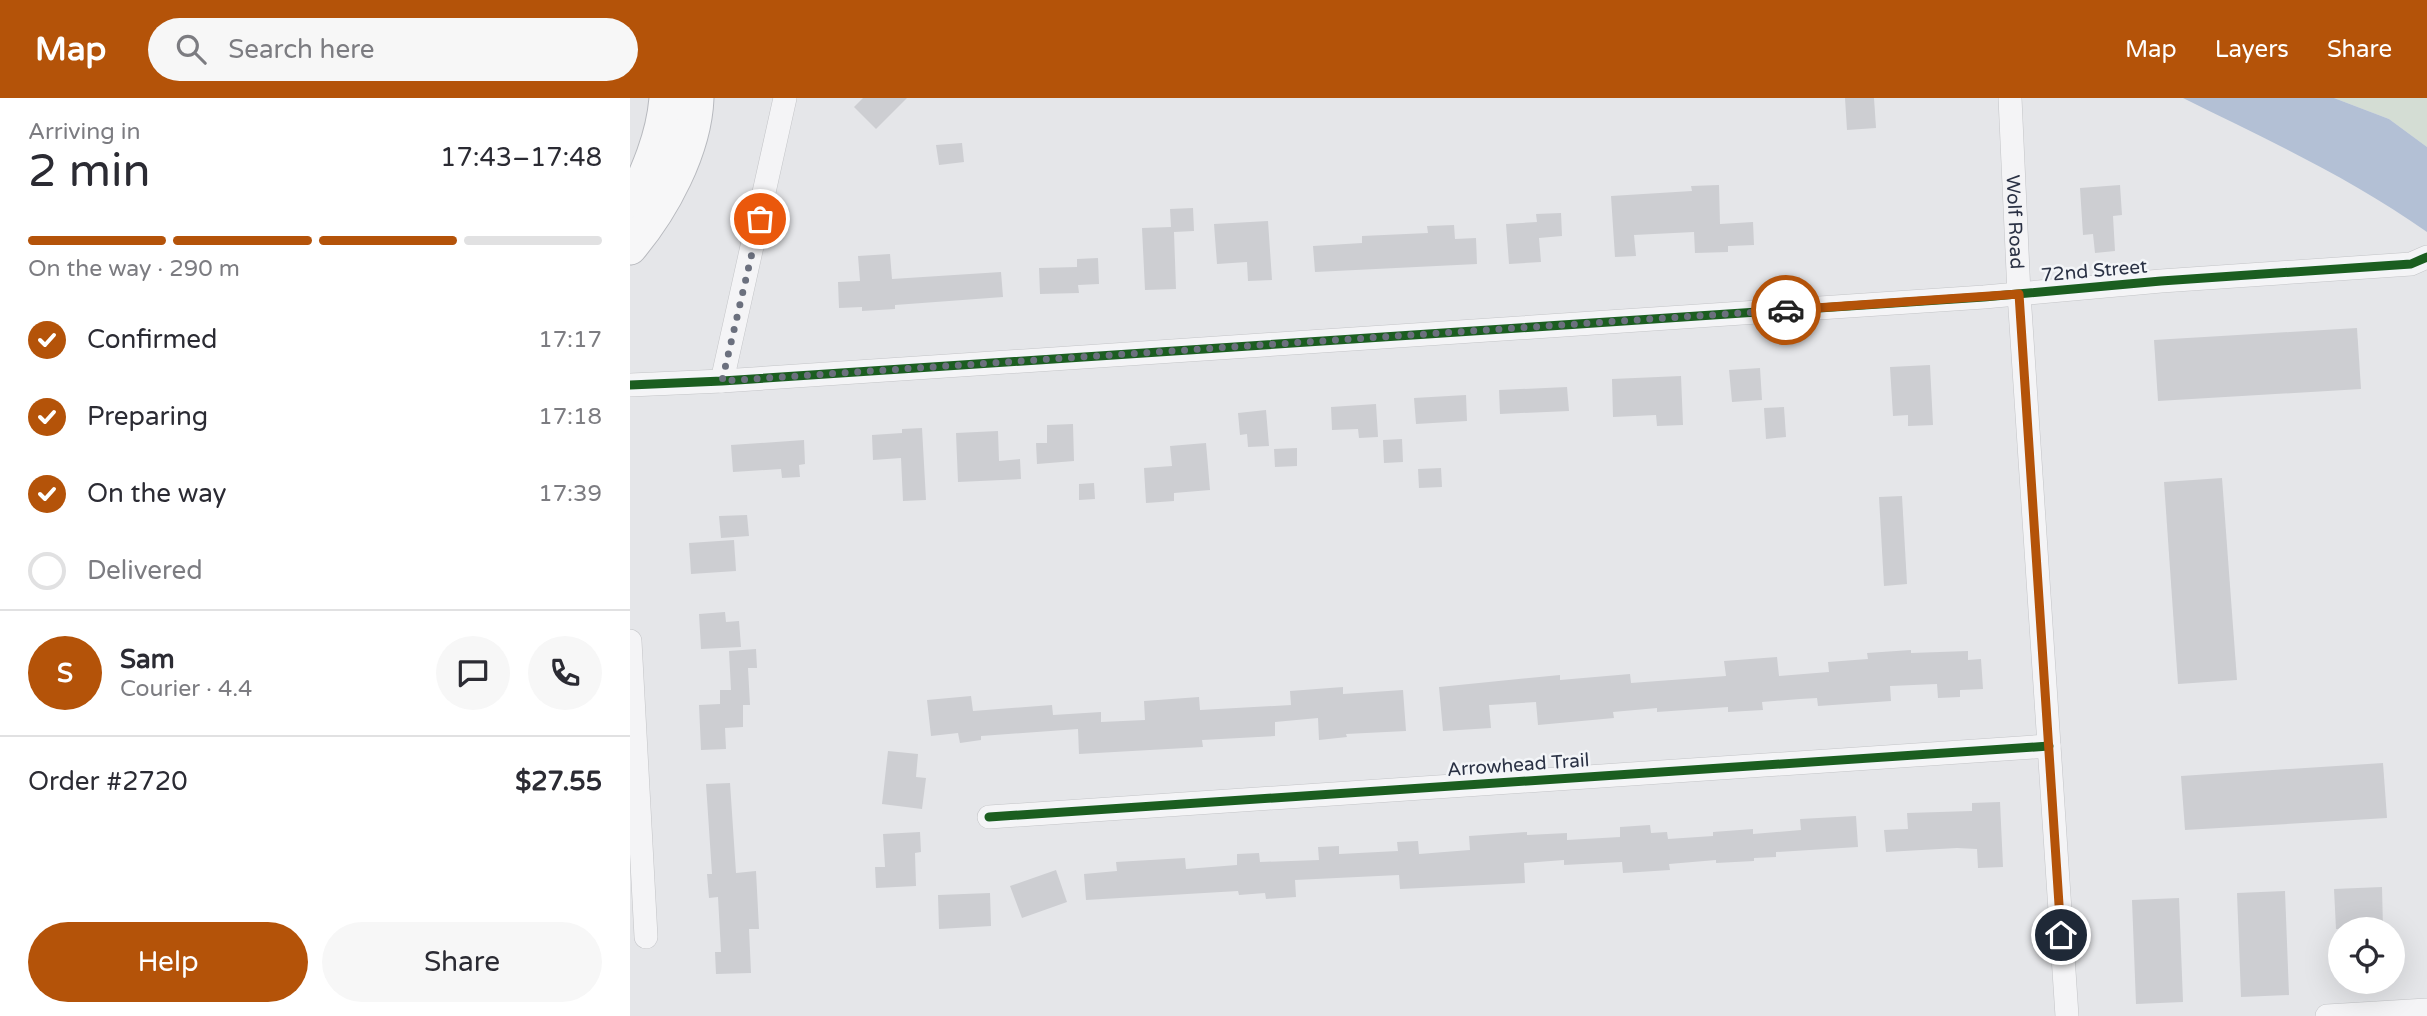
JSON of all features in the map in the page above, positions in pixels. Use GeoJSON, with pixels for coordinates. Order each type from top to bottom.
{"type":"FeatureCollection","features":[{"type":"Feature","properties":{"kind":"highway"},"geometry":{"type":"LineString","coordinates":[[630,207],[649,170],[665,113],[666,98]]}},
{"type":"Feature","properties":{"kind":"highway"},"geometry":{"type":"LineString","coordinates":[[630,248],[647,228],[678,173],[697,112],[697,98]]}},
{"type":"Feature","properties":{"kind":"street"},"geometry":{"type":"LineString","coordinates":[[722,381],[785,98]]}},
{"type":"Feature","properties":{"kind":"street","name":"Wolf Road"},"geometry":{"type":"LineString","coordinates":[[2010,98],[2019,294],[2067,1016]]}},
{"type":"Feature","properties":{"kind":"street","name":"72nd Street"},"geometry":{"type":"LineString","coordinates":[[630,385],[2019,294],[2161,281],[2400,265],[2411,264],[2427,257]]}},
{"type":"Feature","properties":{"kind":"street"},"geometry":{"type":"LineString","coordinates":[[630,641],[646,937]]}},
{"type":"Feature","properties":{"kind":"street","name":"Arrowhead Trail"},"geometry":{"type":"LineString","coordinates":[[989,817],[2049,746]]}},
{"type":"Feature","properties":{"kind":"street"},"geometry":{"type":"LineString","coordinates":[[2327,1016],[2427,1010]]}},
{"type":"Feature","properties":{"kind":"shaded area"},"geometry":{"type":"Polygon","coordinates":[[[2334,98],[2427,98],[2427,147],[2389,119],[2334,98]]]}},
{"type":"Feature","properties":{"kind":"water"},"geometry":{"type":"Polygon","coordinates":[[[2183,98],[2334,98],[2389,119],[2427,147],[2427,232],[2338,177],[2183,98]]]}},
{"type":"Feature","properties":{"kind":"building"},"geometry":{"type":"Polygon","coordinates":[[[863,98],[907,98],[876,129],[854,107],[863,98]]]}},
{"type":"Feature","properties":{"kind":"building"},"geometry":{"type":"Polygon","coordinates":[[[1845,98],[1874,98],[1876,128],[1847,130],[1845,98]]]}},
{"type":"Feature","properties":{"kind":"building"},"geometry":{"type":"Polygon","coordinates":[[[962,143],[964,162],[939,165],[936,145],[962,143]]]}},
{"type":"Feature","properties":{"kind":"building"},"geometry":{"type":"Polygon","coordinates":[[[1719,185],[1720,224],[1753,222],[1754,245],[1728,246],[1728,252],[1695,253],[1694,232],[1634,235],[1636,256],[1615,257],[1611,196],[1692,191],[1691,186],[1719,185]]]}},
{"type":"Feature","properties":{"kind":"building"},"geometry":{"type":"Polygon","coordinates":[[[2120,185],[2122,215],[2113,216],[2115,251],[2095,253],[2093,234],[2083,235],[2080,188],[2120,185]]]}},
{"type":"Feature","properties":{"kind":"building"},"geometry":{"type":"Polygon","coordinates":[[[1193,208],[1194,231],[1174,232],[1176,289],[1145,290],[1142,228],[1171,227],[1170,209],[1193,208]]]}},
{"type":"Feature","properties":{"kind":"building"},"geometry":{"type":"Polygon","coordinates":[[[1561,213],[1562,236],[1539,238],[1541,262],[1509,264],[1506,224],[1537,222],[1536,214],[1561,213]]]}},
{"type":"Feature","properties":{"kind":"building"},"geometry":{"type":"Polygon","coordinates":[[[1268,221],[1272,280],[1248,281],[1247,262],[1217,264],[1214,224],[1268,221]]]}},
{"type":"Feature","properties":{"kind":"building"},"geometry":{"type":"Polygon","coordinates":[[[1454,225],[1455,239],[1476,238],[1477,264],[1315,272],[1313,246],[1362,243],[1362,236],[1428,233],[1427,226],[1454,225]]]}},
{"type":"Feature","properties":{"kind":"building"},"geometry":{"type":"Polygon","coordinates":[[[890,254],[892,279],[1001,272],[1003,297],[895,305],[895,309],[862,311],[862,307],[839,308],[838,282],[860,281],[858,256],[890,254]]]}},
{"type":"Feature","properties":{"kind":"building"},"geometry":{"type":"Polygon","coordinates":[[[1098,258],[1099,284],[1078,285],[1079,293],[1040,294],[1039,268],[1077,267],[1077,259],[1098,258]]]}},
{"type":"Feature","properties":{"kind":"building"},"geometry":{"type":"Polygon","coordinates":[[[2357,328],[2361,389],[2158,401],[2154,340],[2357,328]]]}},
{"type":"Feature","properties":{"kind":"building"},"geometry":{"type":"Polygon","coordinates":[[[1930,365],[1933,425],[1908,426],[1908,415],[1893,416],[1890,367],[1930,365]]]}},
{"type":"Feature","properties":{"kind":"building"},"geometry":{"type":"Polygon","coordinates":[[[1760,368],[1762,400],[1732,402],[1729,370],[1760,368]]]}},
{"type":"Feature","properties":{"kind":"building"},"geometry":{"type":"Polygon","coordinates":[[[1681,376],[1683,425],[1657,426],[1656,415],[1613,417],[1612,379],[1681,376]]]}},
{"type":"Feature","properties":{"kind":"building"},"geometry":{"type":"Polygon","coordinates":[[[1567,387],[1569,411],[1500,414],[1499,390],[1567,387]]]}},
{"type":"Feature","properties":{"kind":"building"},"geometry":{"type":"Polygon","coordinates":[[[1466,395],[1467,421],[1416,424],[1414,398],[1466,395]]]}},
{"type":"Feature","properties":{"kind":"building"},"geometry":{"type":"Polygon","coordinates":[[[1376,404],[1378,437],[1359,438],[1358,429],[1332,430],[1331,407],[1376,404]]]}},
{"type":"Feature","properties":{"kind":"building"},"geometry":{"type":"Polygon","coordinates":[[[1784,407],[1786,437],[1766,439],[1764,408],[1784,407]]]}},
{"type":"Feature","properties":{"kind":"building"},"geometry":{"type":"Polygon","coordinates":[[[1266,410],[1269,446],[1248,447],[1247,434],[1240,435],[1238,413],[1266,410]]]}},
{"type":"Feature","properties":{"kind":"building"},"geometry":{"type":"Polygon","coordinates":[[[1073,424],[1074,461],[1037,464],[1036,443],[1047,443],[1047,425],[1073,424]]]}},
{"type":"Feature","properties":{"kind":"building"},"geometry":{"type":"Polygon","coordinates":[[[922,428],[926,500],[903,501],[901,458],[873,460],[872,435],[902,433],[902,429],[922,428]]]}},
{"type":"Feature","properties":{"kind":"building"},"geometry":{"type":"Polygon","coordinates":[[[998,431],[999,461],[1020,459],[1021,479],[958,482],[956,433],[998,431]]]}},
{"type":"Feature","properties":{"kind":"building"},"geometry":{"type":"Polygon","coordinates":[[[1402,439],[1403,462],[1384,463],[1383,440],[1402,439]]]}},
{"type":"Feature","properties":{"kind":"building"},"geometry":{"type":"Polygon","coordinates":[[[804,440],[805,464],[799,465],[800,477],[782,478],[781,469],[733,472],[731,445],[804,440]]]}},
{"type":"Feature","properties":{"kind":"building"},"geometry":{"type":"Polygon","coordinates":[[[1206,443],[1210,490],[1174,493],[1174,501],[1146,503],[1144,468],[1172,466],[1170,446],[1206,443]]]}},
{"type":"Feature","properties":{"kind":"building"},"geometry":{"type":"Polygon","coordinates":[[[1297,448],[1297,466],[1275,467],[1274,449],[1297,448]]]}},
{"type":"Feature","properties":{"kind":"building"},"geometry":{"type":"Polygon","coordinates":[[[1441,468],[1442,487],[1419,488],[1418,469],[1441,468]]]}},
{"type":"Feature","properties":{"kind":"building"},"geometry":{"type":"Polygon","coordinates":[[[2222,478],[2237,680],[2178,684],[2164,482],[2222,478]]]}},
{"type":"Feature","properties":{"kind":"building"},"geometry":{"type":"Polygon","coordinates":[[[1094,483],[1095,499],[1079,500],[1079,484],[1094,483]]]}},
{"type":"Feature","properties":{"kind":"building"},"geometry":{"type":"Polygon","coordinates":[[[1902,496],[1907,584],[1884,586],[1879,497],[1902,496]]]}},
{"type":"Feature","properties":{"kind":"building"},"geometry":{"type":"Polygon","coordinates":[[[747,515],[749,536],[721,538],[719,516],[747,515]]]}},
{"type":"Feature","properties":{"kind":"building"},"geometry":{"type":"Polygon","coordinates":[[[734,540],[736,571],[691,574],[689,543],[734,540]]]}},
{"type":"Feature","properties":{"kind":"building"},"geometry":{"type":"Polygon","coordinates":[[[725,612],[726,622],[739,621],[741,647],[701,649],[699,614],[725,612]]]}},
{"type":"Feature","properties":{"kind":"building"},"geometry":{"type":"Polygon","coordinates":[[[756,649],[757,668],[748,668],[750,705],[743,705],[743,727],[725,728],[726,749],[701,750],[699,705],[720,704],[720,690],[731,690],[729,651],[756,649]]]}},
{"type":"Feature","properties":{"kind":"building"},"geometry":{"type":"Polygon","coordinates":[[[1911,650],[1911,653],[1968,651],[1968,660],[1981,659],[1983,689],[1960,690],[1960,697],[1938,698],[1937,684],[1890,686],[1891,701],[1818,706],[1817,698],[1800,699],[1762,702],[1763,710],[1728,712],[1728,707],[1657,712],[1657,708],[1613,712],[1614,718],[1538,725],[1536,702],[1489,705],[1491,728],[1443,731],[1439,687],[1560,675],[1560,680],[1630,674],[1631,683],[1726,676],[1724,661],[1777,657],[1779,676],[1829,672],[1828,662],[1868,659],[1867,653],[1911,650]]]}},
{"type":"Feature","properties":{"kind":"building"},"geometry":{"type":"Polygon","coordinates":[[[1343,687],[1343,694],[1403,690],[1406,731],[1346,734],[1347,737],[1319,740],[1318,718],[1275,722],[1275,736],[1202,740],[1203,747],[1079,754],[1078,729],[981,736],[981,740],[960,743],[958,733],[931,736],[927,700],[971,696],[973,711],[1052,705],[1053,715],[1101,712],[1101,722],[1145,720],[1144,701],[1199,697],[1200,710],[1291,705],[1290,691],[1343,687]]]}},
{"type":"Feature","properties":{"kind":"building"},"geometry":{"type":"Polygon","coordinates":[[[888,751],[918,754],[916,777],[926,778],[922,809],[882,804],[888,751]]]}},
{"type":"Feature","properties":{"kind":"building"},"geometry":{"type":"Polygon","coordinates":[[[2383,763],[2387,818],[2185,830],[2181,776],[2383,763]]]}},
{"type":"Feature","properties":{"kind":"building"},"geometry":{"type":"Polygon","coordinates":[[[730,783],[736,873],[756,871],[759,929],[749,929],[751,973],[716,974],[715,952],[721,952],[718,897],[709,898],[707,874],[712,874],[706,784],[730,783]]]}},
{"type":"Feature","properties":{"kind":"building"},"geometry":{"type":"Polygon","coordinates":[[[2000,802],[2003,867],[1978,868],[1977,849],[1886,852],[1884,830],[1908,829],[1907,813],[1972,811],[1972,803],[2000,802]]]}},
{"type":"Feature","properties":{"kind":"building"},"geometry":{"type":"Polygon","coordinates":[[[1856,816],[1858,847],[1776,852],[1776,857],[1754,858],[1754,861],[1716,863],[1716,860],[1669,864],[1670,870],[1623,873],[1622,862],[1564,865],[1564,860],[1524,863],[1525,883],[1400,889],[1399,875],[1295,880],[1296,897],[1266,899],[1265,893],[1239,895],[1238,891],[1086,900],[1084,874],[1117,871],[1116,862],[1185,858],[1186,869],[1237,865],[1237,854],[1259,853],[1260,862],[1319,860],[1318,847],[1339,846],[1339,854],[1398,851],[1397,842],[1418,841],[1419,854],[1470,850],[1469,836],[1527,832],[1527,835],[1567,833],[1567,840],[1620,837],[1620,827],[1650,825],[1651,833],[1667,832],[1668,839],[1713,836],[1713,832],[1753,829],[1753,834],[1801,830],[1800,819],[1856,816]]]}},
{"type":"Feature","properties":{"kind":"building"},"geometry":{"type":"Polygon","coordinates":[[[920,832],[921,852],[915,853],[916,886],[876,888],[875,867],[885,867],[883,834],[920,832]]]}},
{"type":"Feature","properties":{"kind":"building"},"geometry":{"type":"Polygon","coordinates":[[[1056,870],[1067,902],[1022,918],[1010,886],[1056,870]]]}},
{"type":"Feature","properties":{"kind":"building"},"geometry":{"type":"Polygon","coordinates":[[[2382,887],[2383,917],[2335,917],[2334,889],[2382,887]]]}},
{"type":"Feature","properties":{"kind":"building"},"geometry":{"type":"Polygon","coordinates":[[[2285,891],[2289,995],[2241,997],[2237,893],[2285,891]]]}},
{"type":"Feature","properties":{"kind":"building"},"geometry":{"type":"Polygon","coordinates":[[[990,893],[991,926],[939,929],[938,895],[990,893]]]}},
{"type":"Feature","properties":{"kind":"building"},"geometry":{"type":"Polygon","coordinates":[[[2179,898],[2183,1002],[2136,1004],[2132,900],[2179,898]]]}},
{"type":"Feature","properties":{"kind":"cycle path"},"geometry":{"type":"LineString","coordinates":[[630,385],[1984,297],[2161,281],[2411,264],[2427,257]]}},
{"type":"Feature","properties":{"kind":"cycle path"},"geometry":{"type":"LineString","coordinates":[[989,817],[2049,746]]}},
{"type":"Feature","properties":{"kind":"way so far"},"geometry":{"type":"LineString","coordinates":[[760,219],[722,381],[1786,310]]}},
{"type":"Feature","properties":{"kind":"route"},"geometry":{"type":"LineString","coordinates":[[1786,310],[2019,294],[2061,935]]}}]}
